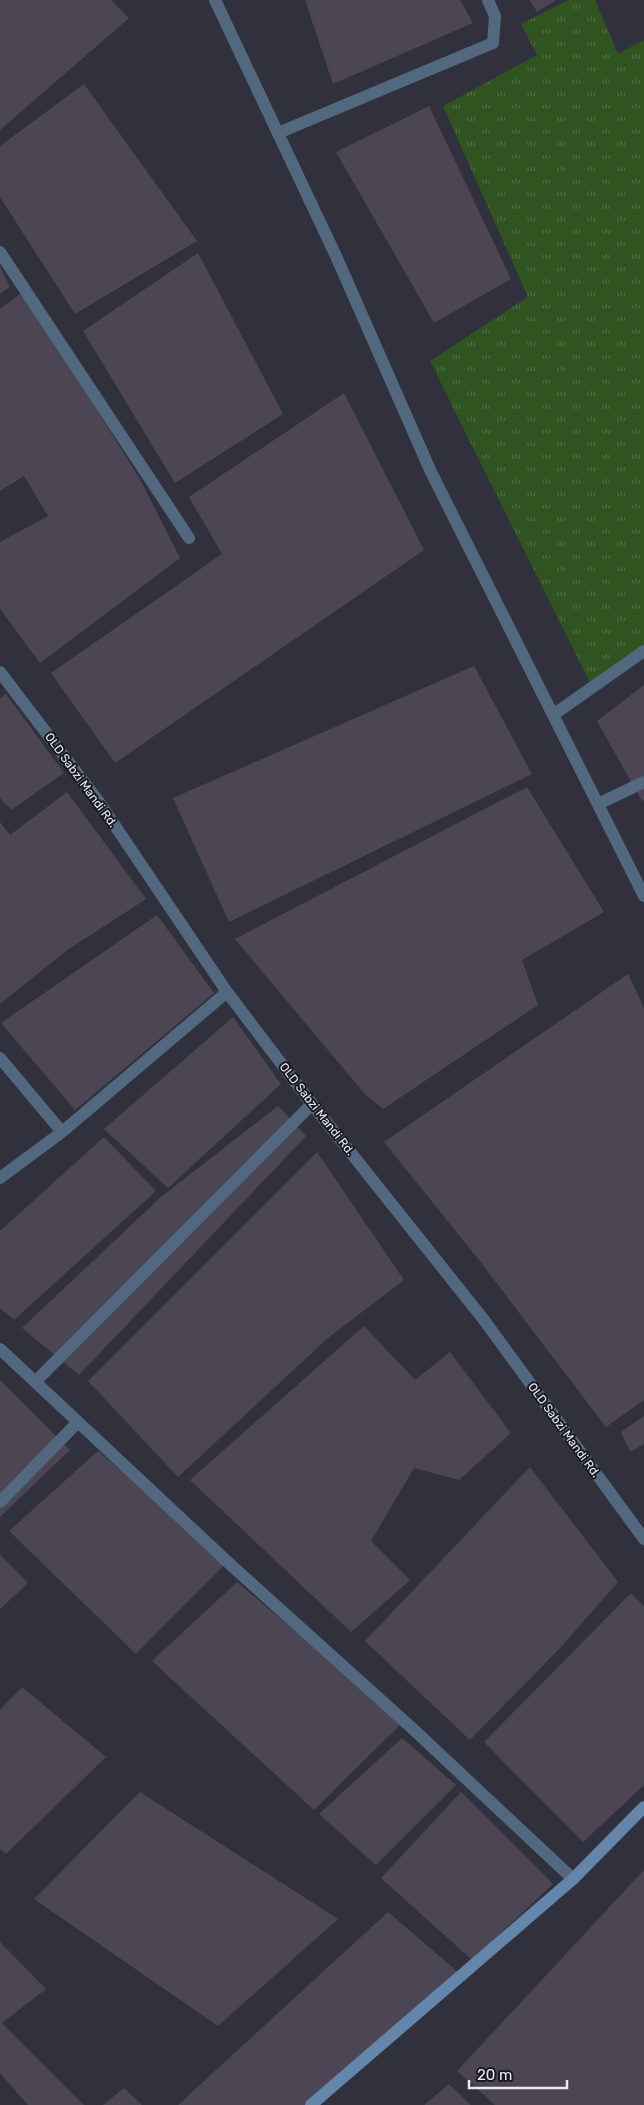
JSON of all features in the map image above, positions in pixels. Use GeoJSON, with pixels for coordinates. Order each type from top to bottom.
{"type":"FeatureCollection","features":[{"type":"Feature","properties":{"kind":"street"},"geometry":{"type":"LineString","coordinates":[[215,0],[336,256],[431,472],[644,896]]}},
{"type":"Feature","properties":{"kind":"street"},"geometry":{"type":"LineString","coordinates":[[278,133],[493,43],[495,16],[488,0]]}},
{"type":"Feature","properties":{"kind":"street"},"geometry":{"type":"LineString","coordinates":[[0,252],[189,538]]}},
{"type":"Feature","properties":{"kind":"street"},"geometry":{"type":"LineString","coordinates":[[553,715],[644,652]]}},
{"type":"Feature","properties":{"kind":"street","name":"OLD Sabzi Mandi Rd."},"geometry":{"type":"LineString","coordinates":[[0,672],[99,802],[227,992],[312,1104],[484,1320],[644,1539]]}},
{"type":"Feature","properties":{"kind":"street"},"geometry":{"type":"LineString","coordinates":[[598,804],[644,782]]}},
{"type":"Feature","properties":{"kind":"street"},"geometry":{"type":"LineString","coordinates":[[0,1178],[62,1132],[227,992]]}},
{"type":"Feature","properties":{"kind":"street"},"geometry":{"type":"LineString","coordinates":[[0,1058],[62,1132]]}},
{"type":"Feature","properties":{"kind":"street"},"geometry":{"type":"LineString","coordinates":[[35,1382],[312,1104]]}},
{"type":"Feature","properties":{"kind":"street"},"geometry":{"type":"LineString","coordinates":[[0,1350],[232,1566],[413,1729],[573,1879]]}},
{"type":"Feature","properties":{"kind":"street"},"geometry":{"type":"LineString","coordinates":[[0,1502],[78,1422]]}},
{"type":"Feature","properties":{"kind":"street"},"geometry":{"type":"LineString","coordinates":[[311,2105],[573,1879],[644,1807]]}},
{"type":"Feature","properties":{"kind":"green space"},"geometry":{"type":"Polygon","coordinates":[[[568,0],[595,0],[618,54],[644,40],[644,653],[592,687],[430,361],[528,297],[443,106],[537,55],[521,24],[568,0]]]}},
{"type":"Feature","properties":{"kind":"building"},"geometry":{"type":"Polygon","coordinates":[[[0,0],[111,0],[129,18],[0,130],[0,0]]]}},
{"type":"Feature","properties":{"kind":"building"},"geometry":{"type":"Polygon","coordinates":[[[305,0],[460,0],[473,23],[333,84],[305,0]]]}},
{"type":"Feature","properties":{"kind":"building"},"geometry":{"type":"Polygon","coordinates":[[[530,0],[556,0],[537,12],[530,0]]]}},
{"type":"Feature","properties":{"kind":"building"},"geometry":{"type":"Polygon","coordinates":[[[84,84],[197,241],[75,314],[0,197],[0,146],[84,84]]]}},
{"type":"Feature","properties":{"kind":"building"},"geometry":{"type":"Polygon","coordinates":[[[429,106],[511,279],[434,323],[336,152],[429,106]]]}},
{"type":"Feature","properties":{"kind":"building"},"geometry":{"type":"Polygon","coordinates":[[[198,253],[283,414],[175,483],[83,331],[198,253]]]}},
{"type":"Feature","properties":{"kind":"building"},"geometry":{"type":"Polygon","coordinates":[[[0,266],[10,287],[0,294],[0,266]]]}},
{"type":"Feature","properties":{"kind":"building"},"geometry":{"type":"Polygon","coordinates":[[[24,291],[142,483],[180,558],[40,663],[0,609],[0,542],[48,516],[24,476],[0,491],[0,309],[24,291]]]}},
{"type":"Feature","properties":{"kind":"building"},"geometry":{"type":"Polygon","coordinates":[[[344,393],[424,550],[115,763],[51,673],[222,554],[189,497],[344,393]]]}},
{"type":"Feature","properties":{"kind":"building"},"geometry":{"type":"Polygon","coordinates":[[[474,666],[532,774],[229,922],[173,798],[474,666]]]}},
{"type":"Feature","properties":{"kind":"building"},"geometry":{"type":"Polygon","coordinates":[[[644,685],[644,800],[642,801],[597,721],[644,685]]]}},
{"type":"Feature","properties":{"kind":"building"},"geometry":{"type":"Polygon","coordinates":[[[6,694],[64,773],[11,810],[0,798],[0,698],[6,694]]]}},
{"type":"Feature","properties":{"kind":"building"},"geometry":{"type":"Polygon","coordinates":[[[527,787],[604,912],[522,960],[538,1005],[383,1109],[364,1093],[235,939],[527,787]]]}},
{"type":"Feature","properties":{"kind":"building"},"geometry":{"type":"Polygon","coordinates":[[[67,792],[146,899],[66,951],[0,1004],[0,822],[10,835],[67,792]]]}},
{"type":"Feature","properties":{"kind":"building"},"geometry":{"type":"Polygon","coordinates":[[[157,915],[214,993],[75,1110],[1,1023],[157,915]]]}},
{"type":"Feature","properties":{"kind":"building"},"geometry":{"type":"Polygon","coordinates":[[[628,974],[644,1008],[644,1400],[606,1427],[479,1260],[384,1142],[628,974]]]}},
{"type":"Feature","properties":{"kind":"building"},"geometry":{"type":"Polygon","coordinates":[[[233,1017],[281,1084],[168,1188],[104,1129],[233,1017]]]}},
{"type":"Feature","properties":{"kind":"building"},"geometry":{"type":"Polygon","coordinates":[[[278,1106],[306,1136],[79,1375],[22,1328],[161,1197],[278,1106]]]}},
{"type":"Feature","properties":{"kind":"building"},"geometry":{"type":"Polygon","coordinates":[[[104,1137],[156,1191],[14,1320],[0,1308],[0,1231],[104,1137]]]}},
{"type":"Feature","properties":{"kind":"building"},"geometry":{"type":"Polygon","coordinates":[[[317,1152],[404,1280],[328,1338],[178,1477],[88,1381],[317,1152]]]}},
{"type":"Feature","properties":{"kind":"building"},"geometry":{"type":"Polygon","coordinates":[[[364,1326],[415,1380],[450,1352],[511,1433],[459,1480],[414,1468],[371,1541],[410,1580],[351,1632],[190,1480],[364,1326]]]}},
{"type":"Feature","properties":{"kind":"building"},"geometry":{"type":"Polygon","coordinates":[[[0,1380],[70,1450],[0,1517],[0,1380]]]}},
{"type":"Feature","properties":{"kind":"building"},"geometry":{"type":"Polygon","coordinates":[[[644,1416],[644,1444],[630,1452],[621,1432],[644,1416]]]}},
{"type":"Feature","properties":{"kind":"building"},"geometry":{"type":"Polygon","coordinates":[[[98,1451],[228,1561],[136,1654],[9,1531],[98,1451]]]}},
{"type":"Feature","properties":{"kind":"building"},"geometry":{"type":"Polygon","coordinates":[[[530,1467],[618,1582],[561,1647],[470,1740],[365,1641],[530,1467]]]}},
{"type":"Feature","properties":{"kind":"building"},"geometry":{"type":"Polygon","coordinates":[[[0,1555],[28,1583],[0,1609],[0,1555]]]}},
{"type":"Feature","properties":{"kind":"building"},"geometry":{"type":"Polygon","coordinates":[[[237,1582],[403,1722],[314,1810],[152,1661],[237,1582]]]}},
{"type":"Feature","properties":{"kind":"building"},"geometry":{"type":"Polygon","coordinates":[[[631,1593],[644,1606],[644,1785],[583,1842],[484,1742],[631,1593]]]}},
{"type":"Feature","properties":{"kind":"building"},"geometry":{"type":"Polygon","coordinates":[[[22,1687],[106,1757],[6,1854],[0,1849],[0,1710],[22,1687]]]}},
{"type":"Feature","properties":{"kind":"building"},"geometry":{"type":"Polygon","coordinates":[[[402,1738],[456,1785],[376,1865],[319,1814],[402,1738]]]}},
{"type":"Feature","properties":{"kind":"building"},"geometry":{"type":"Polygon","coordinates":[[[140,1792],[338,1919],[218,2026],[34,1899],[140,1792]]]}},
{"type":"Feature","properties":{"kind":"building"},"geometry":{"type":"Polygon","coordinates":[[[461,1792],[553,1884],[472,1960],[381,1878],[461,1792]]]}},
{"type":"Feature","properties":{"kind":"building"},"geometry":{"type":"Polygon","coordinates":[[[644,1870],[644,2105],[495,2105],[457,2071],[644,1870]]]}},
{"type":"Feature","properties":{"kind":"building"},"geometry":{"type":"Polygon","coordinates":[[[388,1912],[458,1972],[313,2105],[178,2105],[388,1912]]]}},
{"type":"Feature","properties":{"kind":"building"},"geometry":{"type":"Polygon","coordinates":[[[0,1942],[46,1989],[2,2023],[84,2105],[28,2105],[0,2073],[0,1942]]]}},
{"type":"Feature","properties":{"kind":"building"},"geometry":{"type":"Polygon","coordinates":[[[449,2084],[471,2105],[424,2105],[449,2084]]]}},
{"type":"Feature","properties":{"kind":"building"},"geometry":{"type":"Polygon","coordinates":[[[124,2088],[142,2105],[103,2105],[124,2088]]]}}]}
